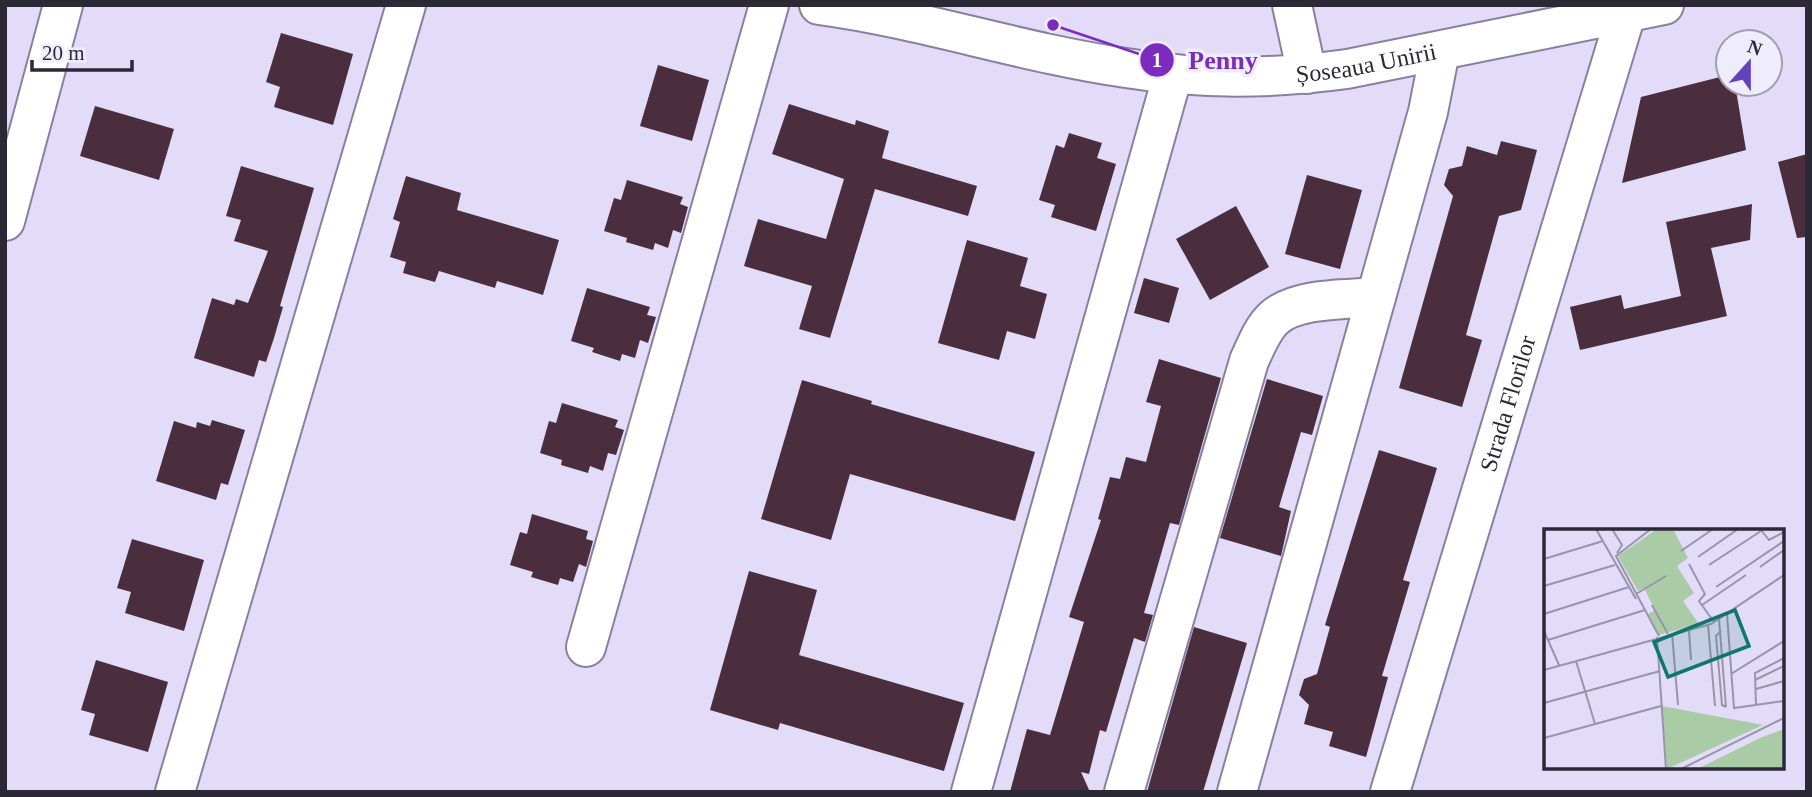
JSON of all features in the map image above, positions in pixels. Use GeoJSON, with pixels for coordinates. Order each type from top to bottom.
{"type":"FeatureCollection","features":[{"type":"Feature","properties":{"kind":"street"},"geometry":{"type":"LineString","coordinates":[[5,221],[62,5]]}},
{"type":"Feature","properties":{"kind":"street"},"geometry":{"type":"LineString","coordinates":[[175,792],[406,5]]}},
{"type":"Feature","properties":{"kind":"street"},"geometry":{"type":"LineString","coordinates":[[586,647],[769,5]]}},
{"type":"Feature","properties":{"kind":"street","name":"Șoseaua Unirii"},"geometry":{"type":"LineString","coordinates":[[819,5],[902,19],[1089,61],[1173,74],[1245,78],[1348,69],[1664,5]]}},
{"type":"Feature","properties":{"kind":"street"},"geometry":{"type":"LineString","coordinates":[[1292,5],[1307,74]]}},
{"type":"Feature","properties":{"kind":"street","name":"Strada Florilor"},"geometry":{"type":"LineString","coordinates":[[1390,792],[1626,14]]}},
{"type":"Feature","properties":{"kind":"street"},"geometry":{"type":"LineString","coordinates":[[1237,792],[1428,112],[1440,51]]}},
{"type":"Feature","properties":{"kind":"street"},"geometry":{"type":"LineString","coordinates":[[971,792],[1173,74]]}},
{"type":"Feature","properties":{"kind":"street"},"geometry":{"type":"LineString","coordinates":[[1124,792],[1249,360],[1261,334],[1273,318],[1301,304],[1376,297]]}},
{"type":"Feature","properties":{"kind":"building"},"geometry":{"type":"Polygon","coordinates":[[[281,33],[353,54],[333,125],[274,107],[280,87],[266,82],[281,33]]]}},
{"type":"Feature","properties":{"kind":"building"},"geometry":{"type":"Polygon","coordinates":[[[658,65],[709,80],[692,141],[640,126],[658,65]]]}},
{"type":"Feature","properties":{"kind":"building"},"geometry":{"type":"Polygon","coordinates":[[[1714,79],[1714,98],[1737,98],[1746,150],[1622,183],[1641,97],[1714,79]]]}},
{"type":"Feature","properties":{"kind":"building"},"geometry":{"type":"Polygon","coordinates":[[[789,104],[855,125],[856,120],[889,131],[882,158],[977,186],[968,216],[875,189],[830,338],[799,329],[812,286],[744,266],[758,219],[826,239],[844,179],[772,154],[789,104]]]}},
{"type":"Feature","properties":{"kind":"building"},"geometry":{"type":"Polygon","coordinates":[[[95,106],[174,129],[159,180],[80,156],[95,106]]]}},
{"type":"Feature","properties":{"kind":"building"},"geometry":{"type":"Polygon","coordinates":[[[1069,133],[1102,143],[1097,158],[1116,164],[1096,231],[1051,217],[1055,205],[1039,200],[1056,145],[1064,148],[1069,133]]]}},
{"type":"Feature","properties":{"kind":"building"},"geometry":{"type":"Polygon","coordinates":[[[1501,141],[1537,150],[1521,210],[1499,216],[1466,335],[1482,340],[1462,407],[1399,388],[1453,196],[1444,185],[1449,169],[1462,166],[1467,146],[1497,155],[1501,141]]]}},
{"type":"Feature","properties":{"kind":"building"},"geometry":{"type":"Polygon","coordinates":[[[1807,154],[1807,237],[1797,238],[1778,162],[1807,154]]]}},
{"type":"Feature","properties":{"kind":"building"},"geometry":{"type":"Polygon","coordinates":[[[241,166],[314,188],[280,306],[283,307],[274,338],[266,362],[259,360],[254,377],[194,358],[212,298],[234,305],[236,299],[248,303],[268,251],[234,241],[241,220],[226,216],[241,166]]]}},
{"type":"Feature","properties":{"kind":"building"},"geometry":{"type":"Polygon","coordinates":[[[1307,175],[1362,190],[1340,269],[1285,254],[1307,175]]]}},
{"type":"Feature","properties":{"kind":"building"},"geometry":{"type":"Polygon","coordinates":[[[406,176],[461,193],[457,210],[559,240],[543,295],[497,281],[495,288],[439,271],[435,282],[403,273],[406,262],[390,257],[400,222],[393,219],[406,176]]]}},
{"type":"Feature","properties":{"kind":"building"},"geometry":{"type":"Polygon","coordinates":[[[627,180],[683,197],[680,204],[688,207],[681,233],[673,230],[668,248],[655,243],[653,250],[626,242],[627,238],[604,231],[614,198],[621,200],[627,180]]]}},
{"type":"Feature","properties":{"kind":"building"},"geometry":{"type":"Polygon","coordinates":[[[1752,204],[1750,240],[1711,248],[1727,316],[1580,350],[1570,307],[1621,295],[1624,309],[1681,296],[1666,222],[1752,204]]]}},
{"type":"Feature","properties":{"kind":"building"},"geometry":{"type":"Polygon","coordinates":[[[1236,206],[1269,267],[1210,300],[1176,239],[1236,206]]]}},
{"type":"Feature","properties":{"kind":"building"},"geometry":{"type":"Polygon","coordinates":[[[967,240],[1028,258],[1020,286],[1047,294],[1035,339],[1007,331],[999,360],[938,343],[967,240]]]}},
{"type":"Feature","properties":{"kind":"building"},"geometry":{"type":"Polygon","coordinates":[[[1144,278],[1179,288],[1169,323],[1134,313],[1144,278]]]}},
{"type":"Feature","properties":{"kind":"building"},"geometry":{"type":"Polygon","coordinates":[[[587,288],[650,307],[647,315],[656,317],[648,343],[640,340],[635,358],[622,354],[620,361],[592,352],[594,348],[571,341],[587,288]]]}},
{"type":"Feature","properties":{"kind":"building"},"geometry":{"type":"Polygon","coordinates":[[[1159,359],[1221,378],[1179,525],[1170,523],[1144,613],[1153,615],[1145,642],[1134,638],[1106,732],[1100,730],[1089,774],[1081,772],[1090,792],[1010,792],[1027,729],[1050,735],[1084,622],[1069,617],[1101,520],[1098,519],[1110,477],[1120,479],[1126,457],[1146,462],[1161,406],[1146,402],[1159,359]]]}},
{"type":"Feature","properties":{"kind":"building"},"geometry":{"type":"Polygon","coordinates":[[[1267,379],[1323,396],[1312,435],[1301,432],[1279,507],[1291,511],[1281,556],[1220,538],[1267,379]]]}},
{"type":"Feature","properties":{"kind":"building"},"geometry":{"type":"Polygon","coordinates":[[[802,380],[872,401],[871,404],[1035,452],[1015,521],[850,474],[831,540],[761,519],[802,380]]]}},
{"type":"Feature","properties":{"kind":"building"},"geometry":{"type":"Polygon","coordinates":[[[562,403],[618,420],[615,427],[624,430],[616,455],[608,453],[603,471],[590,466],[588,473],[561,465],[562,460],[540,453],[549,421],[556,423],[562,403]]]}},
{"type":"Feature","properties":{"kind":"building"},"geometry":{"type":"Polygon","coordinates":[[[212,420],[245,430],[228,485],[221,483],[216,500],[156,481],[174,421],[196,428],[197,422],[210,426],[212,420]]]}},
{"type":"Feature","properties":{"kind":"building"},"geometry":{"type":"Polygon","coordinates":[[[1379,450],[1437,468],[1403,580],[1410,582],[1382,676],[1388,677],[1366,757],[1329,746],[1333,732],[1304,724],[1309,705],[1299,695],[1304,679],[1317,674],[1330,627],[1325,625],[1379,450]]]}},
{"type":"Feature","properties":{"kind":"building"},"geometry":{"type":"Polygon","coordinates":[[[532,514],[588,531],[586,539],[593,541],[586,567],[579,564],[573,582],[560,578],[558,585],[531,577],[533,572],[510,565],[520,532],[527,534],[532,514]]]}},
{"type":"Feature","properties":{"kind":"building"},"geometry":{"type":"Polygon","coordinates":[[[132,539],[204,560],[184,631],[125,613],[131,592],[117,588],[132,539]]]}},
{"type":"Feature","properties":{"kind":"building"},"geometry":{"type":"Polygon","coordinates":[[[749,571],[817,590],[799,655],[964,703],[944,771],[780,723],[778,730],[710,710],[749,571]]]}},
{"type":"Feature","properties":{"kind":"building"},"geometry":{"type":"Polygon","coordinates":[[[1194,627],[1247,643],[1203,792],[1147,792],[1194,627]]]}},
{"type":"Feature","properties":{"kind":"building"},"geometry":{"type":"Polygon","coordinates":[[[96,660],[168,682],[148,752],[89,735],[95,714],[81,710],[96,660]]]}},
{"type":"Feature","properties":{"kind":"place","name":"Penny"},"geometry":{"type":"Point","coordinates":[1053,25]}}]}
